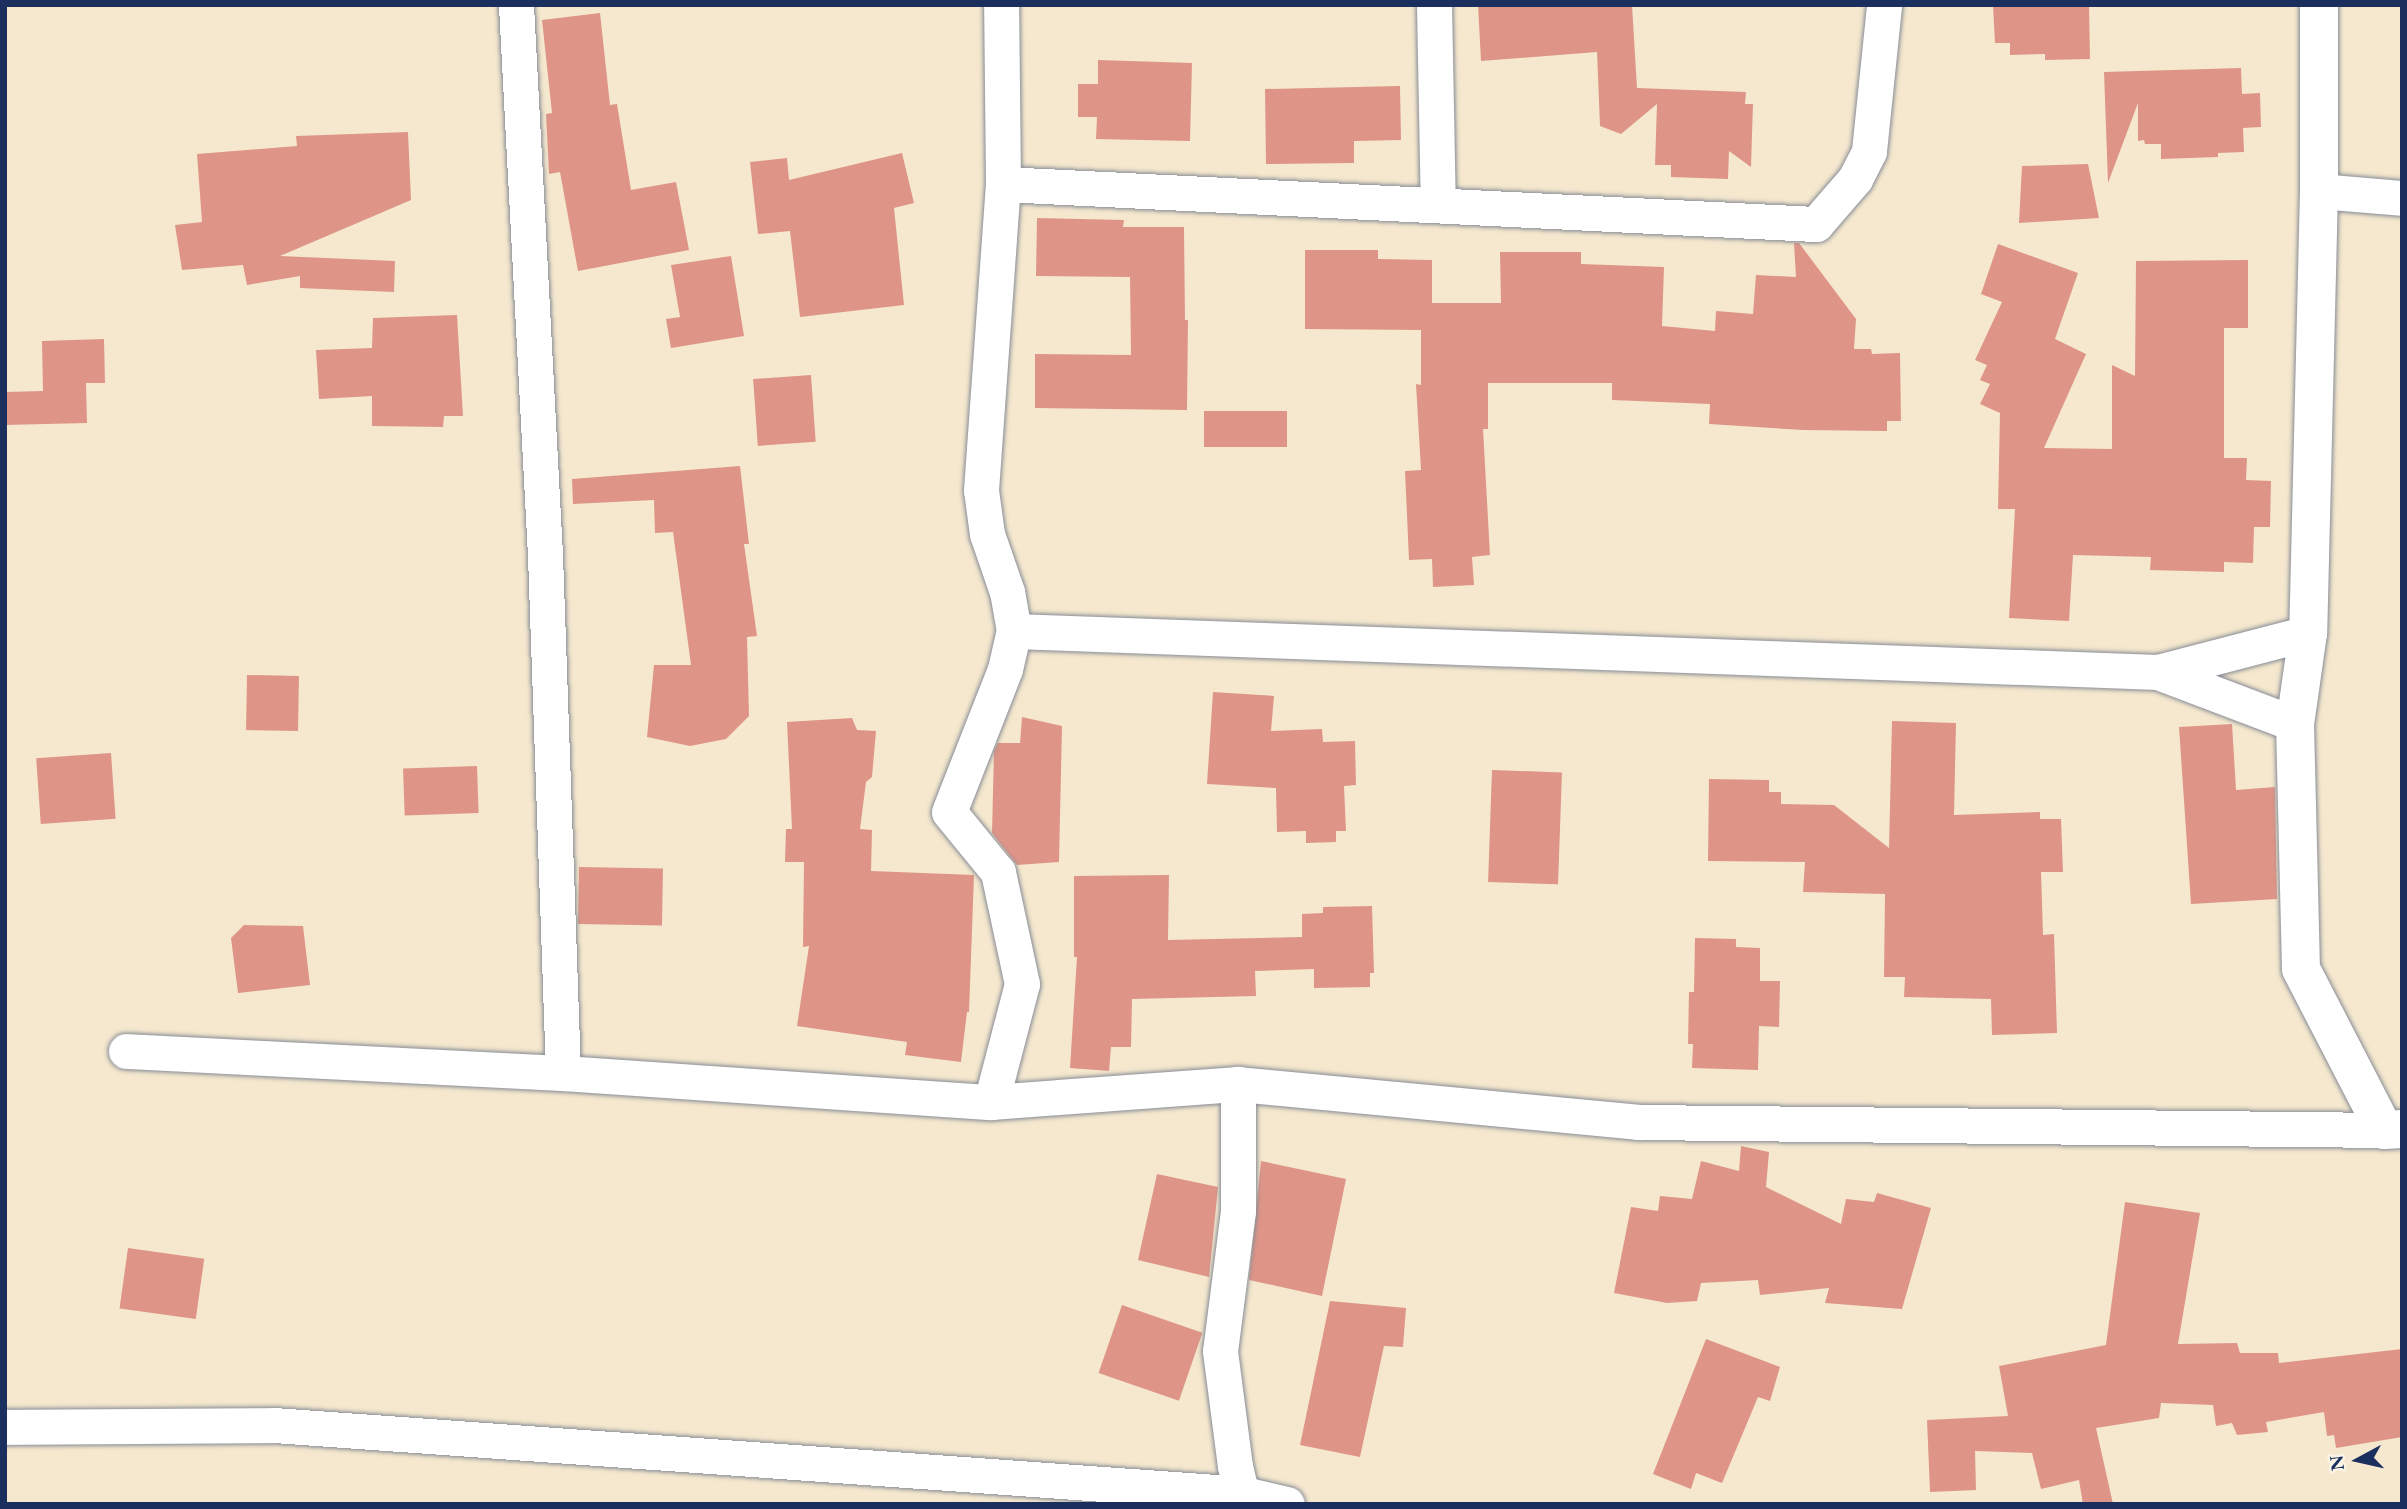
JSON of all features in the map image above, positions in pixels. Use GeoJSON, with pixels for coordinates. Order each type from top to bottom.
{"type":"FeatureCollection","features":[{"type":"Feature","properties":{"kind":"street"},"geometry":{"type":"LineString","coordinates":[[516,5],[545,555],[563,1073]]}},
{"type":"Feature","properties":{"kind":"street"},"geometry":{"type":"LineString","coordinates":[[991,1102],[1022,985],[998,872],[949,812],[1005,669],[1014,631],[1007,592],[987,534],[981,490],[1003,184],[1002,5]]}},
{"type":"Feature","properties":{"kind":"street"},"geometry":{"type":"LineString","coordinates":[[1434,5],[1438,205]]}},
{"type":"Feature","properties":{"kind":"street"},"geometry":{"type":"LineString","coordinates":[[1003,184],[1816,225],[1855,179],[1869,151],[1884,5]]}},
{"type":"Feature","properties":{"kind":"street"},"geometry":{"type":"LineString","coordinates":[[2319,5],[2319,191],[2308,633],[2295,724],[2301,969],[2393,1129]]}},
{"type":"Feature","properties":{"kind":"street"},"geometry":{"type":"LineString","coordinates":[[2319,191],[2402,198]]}},
{"type":"Feature","properties":{"kind":"street"},"geometry":{"type":"LineString","coordinates":[[1014,631],[2158,672],[2308,633]]}},
{"type":"Feature","properties":{"kind":"street"},"geometry":{"type":"LineString","coordinates":[[2158,672],[2295,724]]}},
{"type":"Feature","properties":{"kind":"street"},"geometry":{"type":"LineString","coordinates":[[126,1051],[563,1073],[991,1102],[1238,1084],[1638,1122],[2393,1129]]}},
{"type":"Feature","properties":{"kind":"street"},"geometry":{"type":"LineString","coordinates":[[1238,1084],[1238,1211],[1220,1351],[1236,1466],[1244,1499]]}},
{"type":"Feature","properties":{"kind":"street"},"geometry":{"type":"LineString","coordinates":[[5,1427],[274,1425],[1287,1504]]}},
{"type":"Feature","properties":{"kind":"building"},"geometry":{"type":"Polygon","coordinates":[[[1478,5],[1632,5],[1637,88],[1746,92],[1745,104],[1753,104],[1751,167],[1729,151],[1728,179],[1671,177],[1671,165],[1655,165],[1657,104],[1621,134],[1600,126],[1597,52],[1481,61],[1478,5]]]}},
{"type":"Feature","properties":{"kind":"building"},"geometry":{"type":"Polygon","coordinates":[[[1993,5],[2089,5],[2090,59],[2045,60],[2045,54],[2010,55],[2010,43],[1995,43],[1993,5]]]}},
{"type":"Feature","properties":{"kind":"building"},"geometry":{"type":"Polygon","coordinates":[[[600,13],[610,105],[617,104],[631,190],[676,182],[689,250],[578,271],[560,172],[549,174],[546,114],[552,113],[542,20],[600,13]]]}},
{"type":"Feature","properties":{"kind":"building"},"geometry":{"type":"Polygon","coordinates":[[[1098,60],[1192,63],[1190,141],[1096,139],[1097,117],[1078,117],[1078,84],[1098,84],[1098,60]]]}},
{"type":"Feature","properties":{"kind":"building"},"geometry":{"type":"Polygon","coordinates":[[[2241,68],[2242,94],[2260,93],[2261,127],[2243,128],[2244,152],[2218,153],[2218,157],[2161,159],[2161,144],[2138,141],[2138,103],[2108,183],[2104,72],[2241,68]]]}},
{"type":"Feature","properties":{"kind":"building"},"geometry":{"type":"Polygon","coordinates":[[[1400,86],[1401,140],[1354,141],[1354,163],[1266,164],[1265,89],[1400,86]]]}},
{"type":"Feature","properties":{"kind":"building"},"geometry":{"type":"Polygon","coordinates":[[[408,132],[411,200],[280,256],[395,261],[394,292],[300,288],[300,276],[247,285],[243,265],[182,270],[175,225],[202,222],[197,154],[297,146],[296,136],[408,132]]]}},
{"type":"Feature","properties":{"kind":"building"},"geometry":{"type":"Polygon","coordinates":[[[902,153],[914,203],[894,208],[904,305],[800,317],[790,231],[758,234],[750,162],[787,158],[789,180],[902,153]]]}},
{"type":"Feature","properties":{"kind":"building"},"geometry":{"type":"Polygon","coordinates":[[[2088,164],[2099,218],[2019,223],[2022,166],[2088,164]]]}},
{"type":"Feature","properties":{"kind":"building"},"geometry":{"type":"Polygon","coordinates":[[[1037,218],[1124,220],[1123,227],[1184,227],[1185,320],[1188,320],[1187,410],[1035,408],[1035,354],[1131,355],[1130,277],[1036,276],[1037,218]]]}},
{"type":"Feature","properties":{"kind":"building"},"geometry":{"type":"Polygon","coordinates":[[[1794,243],[1799,243],[1856,319],[1854,349],[1871,349],[1872,354],[1900,353],[1901,421],[1887,421],[1887,431],[1803,430],[1709,424],[1710,404],[1612,400],[1612,383],[1488,383],[1488,429],[1483,429],[1490,555],[1472,557],[1474,585],[1433,587],[1432,559],[1409,560],[1405,471],[1421,470],[1416,384],[1421,385],[1421,330],[1305,329],[1305,250],[1378,250],[1378,259],[1432,260],[1432,303],[1501,303],[1500,252],[1581,252],[1581,264],[1664,267],[1662,326],[1715,331],[1716,311],[1753,314],[1756,275],[1796,277],[1794,243]]]}},
{"type":"Feature","properties":{"kind":"building"},"geometry":{"type":"Polygon","coordinates":[[[1998,244],[2078,273],[2055,339],[2086,354],[2044,448],[2112,449],[2112,365],[2135,376],[2136,261],[2248,260],[2248,328],[2224,328],[2224,458],[2247,458],[2246,480],[2271,481],[2270,527],[2254,527],[2253,563],[2224,562],[2224,572],[2150,570],[2151,557],[2073,555],[2069,621],[2009,618],[2015,509],[1998,509],[2000,413],[1980,404],[1990,384],[1980,380],[1987,365],[1975,360],[2002,302],[1981,294],[1998,244]]]}},
{"type":"Feature","properties":{"kind":"building"},"geometry":{"type":"Polygon","coordinates":[[[731,256],[744,336],[671,348],[666,319],[680,317],[671,265],[731,256]]]}},
{"type":"Feature","properties":{"kind":"building"},"geometry":{"type":"Polygon","coordinates":[[[457,315],[463,416],[444,416],[443,427],[372,426],[372,396],[319,399],[316,350],[372,348],[373,318],[457,315]]]}},
{"type":"Feature","properties":{"kind":"building"},"geometry":{"type":"Polygon","coordinates":[[[104,339],[105,383],[86,383],[87,423],[5,425],[5,392],[43,391],[42,341],[104,339]]]}},
{"type":"Feature","properties":{"kind":"building"},"geometry":{"type":"Polygon","coordinates":[[[811,375],[816,442],[758,446],[753,379],[811,375]]]}},
{"type":"Feature","properties":{"kind":"building"},"geometry":{"type":"Polygon","coordinates":[[[1204,411],[1287,411],[1287,447],[1204,447],[1204,411]]]}},
{"type":"Feature","properties":{"kind":"building"},"geometry":{"type":"Polygon","coordinates":[[[740,466],[749,544],[744,544],[757,636],[747,637],[749,716],[726,739],[690,746],[647,737],[654,665],[691,665],[673,532],[655,533],[654,500],[573,504],[572,479],[740,466]]]}},
{"type":"Feature","properties":{"kind":"building"},"geometry":{"type":"Polygon","coordinates":[[[247,675],[299,676],[298,731],[246,730],[247,675]]]}},
{"type":"Feature","properties":{"kind":"building"},"geometry":{"type":"Polygon","coordinates":[[[1213,692],[1274,696],[1271,731],[1322,729],[1323,742],[1355,741],[1356,785],[1344,786],[1346,831],[1336,831],[1336,842],[1306,843],[1306,831],[1277,832],[1276,788],[1207,784],[1213,692]]]}},
{"type":"Feature","properties":{"kind":"building"},"geometry":{"type":"Polygon","coordinates":[[[1022,717],[1062,726],[1059,862],[1017,865],[992,833],[994,751],[998,743],[1020,743],[1022,717]]]}},
{"type":"Feature","properties":{"kind":"building"},"geometry":{"type":"Polygon","coordinates":[[[852,718],[857,730],[876,731],[872,777],[866,782],[860,829],[872,830],[871,871],[974,875],[969,1012],[961,1062],[905,1055],[907,1042],[797,1026],[809,946],[803,947],[804,862],[785,862],[786,829],[792,829],[787,722],[852,718]]]}},
{"type":"Feature","properties":{"kind":"building"},"geometry":{"type":"Polygon","coordinates":[[[1892,721],[1956,723],[1954,815],[2040,812],[2040,819],[2061,819],[2063,872],[2041,872],[2043,935],[2054,934],[2057,1033],[1992,1035],[1991,999],[1904,997],[1905,977],[1884,977],[1885,894],[1803,892],[1805,862],[1708,861],[1709,779],[1769,780],[1769,792],[1781,792],[1781,804],[1834,805],[1889,848],[1892,721]]]}},
{"type":"Feature","properties":{"kind":"building"},"geometry":{"type":"Polygon","coordinates":[[[2232,724],[2236,790],[2275,787],[2277,899],[2191,904],[2179,727],[2232,724]]]}},
{"type":"Feature","properties":{"kind":"building"},"geometry":{"type":"Polygon","coordinates":[[[111,753],[116,819],[41,824],[36,758],[111,753]]]}},
{"type":"Feature","properties":{"kind":"building"},"geometry":{"type":"Polygon","coordinates":[[[477,766],[479,813],[405,816],[403,769],[477,766]]]}},
{"type":"Feature","properties":{"kind":"building"},"geometry":{"type":"Polygon","coordinates":[[[1492,770],[1562,772],[1558,884],[1488,882],[1492,770]]]}},
{"type":"Feature","properties":{"kind":"building"},"geometry":{"type":"Polygon","coordinates":[[[579,867],[663,868],[662,925],[578,924],[579,867]]]}},
{"type":"Feature","properties":{"kind":"building"},"geometry":{"type":"Polygon","coordinates":[[[1169,875],[1168,940],[1302,937],[1302,914],[1323,913],[1323,907],[1372,906],[1374,973],[1370,973],[1370,987],[1314,988],[1314,969],[1255,971],[1256,996],[1132,999],[1131,1047],[1111,1047],[1109,1071],[1070,1068],[1077,957],[1074,957],[1074,876],[1169,875]]]}},
{"type":"Feature","properties":{"kind":"building"},"geometry":{"type":"Polygon","coordinates":[[[244,925],[303,926],[310,985],[238,993],[231,938],[244,925]]]}},
{"type":"Feature","properties":{"kind":"building"},"geometry":{"type":"Polygon","coordinates":[[[1695,938],[1736,939],[1736,947],[1760,948],[1760,981],[1780,981],[1779,1027],[1759,1026],[1758,1070],[1692,1068],[1693,1044],[1688,1044],[1689,992],[1694,992],[1695,938]]]}},
{"type":"Feature","properties":{"kind":"building"},"geometry":{"type":"Polygon","coordinates":[[[1741,1146],[1769,1152],[1766,1187],[1841,1224],[1846,1199],[1874,1202],[1877,1193],[1931,1208],[1902,1309],[1825,1303],[1829,1288],[1760,1295],[1758,1280],[1701,1283],[1697,1301],[1667,1303],[1614,1293],[1631,1207],[1658,1211],[1660,1196],[1692,1199],[1701,1161],[1739,1171],[1741,1146]]]}},
{"type":"Feature","properties":{"kind":"building"},"geometry":{"type":"Polygon","coordinates":[[[1261,1161],[1346,1179],[1322,1296],[1249,1280],[1261,1161]]]}},
{"type":"Feature","properties":{"kind":"building"},"geometry":{"type":"Polygon","coordinates":[[[1157,1174],[1218,1187],[1209,1277],[1138,1260],[1157,1174]]]}},
{"type":"Feature","properties":{"kind":"building"},"geometry":{"type":"Polygon","coordinates":[[[2125,1202],[2200,1213],[2178,1344],[2237,1343],[2240,1353],[2278,1353],[2279,1363],[2402,1349],[2402,1437],[2336,1448],[2334,1435],[2327,1436],[2324,1412],[2266,1422],[2268,1432],[2237,1435],[2232,1423],[2216,1426],[2213,1405],[2161,1403],[2159,1418],[2096,1428],[2113,1504],[2083,1504],[2079,1480],[2041,1489],[2032,1453],[1975,1451],[1976,1490],[1930,1492],[1927,1420],[2008,1416],[1999,1366],[2106,1345],[2125,1202]]]}},
{"type":"Feature","properties":{"kind":"building"},"geometry":{"type":"Polygon","coordinates":[[[128,1248],[204,1259],[196,1319],[120,1308],[128,1248]]]}},
{"type":"Feature","properties":{"kind":"building"},"geometry":{"type":"Polygon","coordinates":[[[1330,1301],[1406,1308],[1403,1347],[1384,1346],[1360,1457],[1300,1445],[1330,1301]]]}},
{"type":"Feature","properties":{"kind":"building"},"geometry":{"type":"Polygon","coordinates":[[[1122,1305],[1202,1333],[1179,1401],[1099,1373],[1122,1305]]]}},
{"type":"Feature","properties":{"kind":"building"},"geometry":{"type":"Polygon","coordinates":[[[1706,1339],[1780,1367],[1770,1401],[1758,1397],[1722,1483],[1696,1473],[1691,1489],[1653,1474],[1706,1339]]]}}]}
